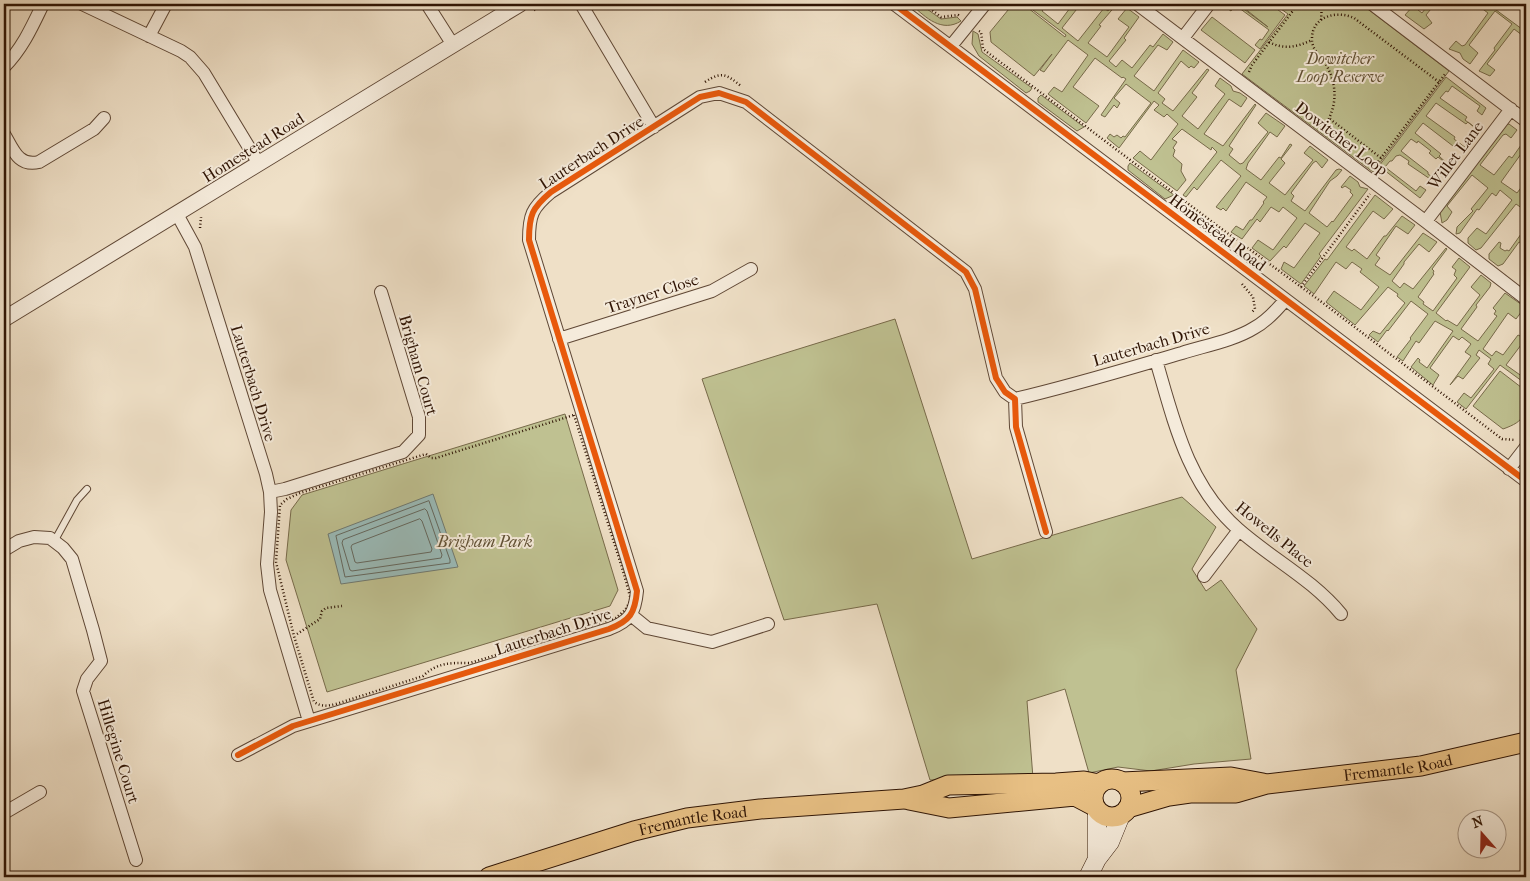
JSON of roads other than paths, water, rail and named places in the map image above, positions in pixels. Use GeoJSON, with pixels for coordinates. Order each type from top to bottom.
{"type":"FeatureCollection","features":[{"type":"Feature","properties":{"kind":"main road","name":"Fremantle Road"},"geometry":{"type":"LineString","coordinates":[[1124,812],[1170,796],[1190,792],[1236,793],[1267,784],[1421,766],[1526,742]]}},
{"type":"Feature","properties":{"kind":"main road","name":"Fremantle Road"},"geometry":{"type":"LineString","coordinates":[[1122,782],[1231,777],[1267,784]]}},
{"type":"Feature","properties":{"kind":"main road"},"geometry":{"type":"LineString","coordinates":[[1088,877],[1097,859],[1110,842],[1131,797],[1127,786],[1122,782],[1110,779],[1100,784],[1093,794],[1096,808],[1097,859]]}},
{"type":"Feature","properties":{"kind":"main road","name":"Fremantle Road"},"geometry":{"type":"LineString","coordinates":[[489,877],[634,832],[687,818],[760,809],[904,799],[923,795],[948,785],[1084,781],[1100,784]]}},
{"type":"Feature","properties":{"kind":"main road","name":"Fremantle Road"},"geometry":{"type":"LineString","coordinates":[[904,799],[949,808],[1075,796],[1096,808]]}},
{"type":"Feature","properties":{"kind":"main road"},"geometry":{"type":"LineString","coordinates":[[1096,808],[1107,817],[1113,817],[1124,812]]}},
{"type":"Feature","properties":{"kind":"street"},"geometry":{"type":"LineString","coordinates":[[4,67],[16,55],[43,4]]}},
{"type":"Feature","properties":{"kind":"street"},"geometry":{"type":"LineString","coordinates":[[82,4],[181,51],[198,64],[259,164]]}},
{"type":"Feature","properties":{"kind":"street"},"geometry":{"type":"LineString","coordinates":[[149,36],[166,4]]}},
{"type":"Feature","properties":{"kind":"street"},"geometry":{"type":"LineString","coordinates":[[427,4],[453,45]]}},
{"type":"Feature","properties":{"kind":"street","name":"Homestead Road"},"geometry":{"type":"LineString","coordinates":[[4,319],[453,45],[503,8],[520,4]]}},
{"type":"Feature","properties":{"kind":"street"},"geometry":{"type":"LineString","coordinates":[[581,4],[654,128]]}},
{"type":"Feature","properties":{"kind":"street","name":"Homestead Road"},"geometry":{"type":"LineString","coordinates":[[894,4],[1526,481]]}},
{"type":"Feature","properties":{"kind":"street"},"geometry":{"type":"LineString","coordinates":[[950,46],[985,4]]}},
{"type":"Feature","properties":{"kind":"street","name":"Dowitcher Loop"},"geometry":{"type":"LineString","coordinates":[[1137,4],[1426,221],[1526,299]]}},
{"type":"Feature","properties":{"kind":"street"},"geometry":{"type":"LineString","coordinates":[[1183,38],[1209,4]]}},
{"type":"Feature","properties":{"kind":"street"},"geometry":{"type":"LineString","coordinates":[[1372,4],[1526,121]]}},
{"type":"Feature","properties":{"kind":"street","name":"Lauterbach Drive"},"geometry":{"type":"LineString","coordinates":[[177,214],[195,247],[266,474],[270,492],[271,512],[266,564],[270,590],[290,640],[309,721],[609,629],[621,624],[631,615],[636,604],[637,591],[529,240],[529,223],[536,205],[551,192],[700,97],[719,92],[746,102],[966,272],[975,289],[996,378],[1005,392],[1016,399],[1156,360],[1253,330],[1276,312],[1286,300]]}},
{"type":"Feature","properties":{"kind":"street","name":"Willet Lane"},"geometry":{"type":"LineString","coordinates":[[1426,221],[1511,109]]}},
{"type":"Feature","properties":{"kind":"street"},"geometry":{"type":"LineString","coordinates":[[4,134],[22,161],[31,164],[39,162],[94,129],[104,118]]}},
{"type":"Feature","properties":{"kind":"street","name":"Trayner Close"},"geometry":{"type":"LineString","coordinates":[[559,339],[712,292],[751,269]]}},
{"type":"Feature","properties":{"kind":"street","name":"Brigham Court"},"geometry":{"type":"LineString","coordinates":[[270,492],[404,452],[419,435],[419,417],[381,292]]}},
{"type":"Feature","properties":{"kind":"street","name":"Howells Place"},"geometry":{"type":"LineString","coordinates":[[1156,360],[1178,436],[1190,466],[1203,488],[1224,516],[1239,530],[1315,587],[1341,614]]}},
{"type":"Feature","properties":{"kind":"street"},"geometry":{"type":"LineString","coordinates":[[1016,399],[1016,427],[1046,532]]}},
{"type":"Feature","properties":{"kind":"street"},"geometry":{"type":"LineString","coordinates":[[1510,469],[1524,443]]}},
{"type":"Feature","properties":{"kind":"street"},"geometry":{"type":"LineString","coordinates":[[1204,576],[1239,530]]}},
{"type":"Feature","properties":{"kind":"street"},"geometry":{"type":"LineString","coordinates":[[4,550],[19,541],[34,537],[55,540]]}},
{"type":"Feature","properties":{"kind":"street","name":"Hillegine Court"},"geometry":{"type":"LineString","coordinates":[[55,540],[72,559],[101,661],[87,679],[83,691],[136,860]]}},
{"type":"Feature","properties":{"kind":"street"},"geometry":{"type":"LineString","coordinates":[[631,615],[647,628],[712,642],[768,624]]}},
{"type":"Feature","properties":{"kind":"street"},"geometry":{"type":"LineString","coordinates":[[238,755],[293,726],[309,721]]}},
{"type":"Feature","properties":{"kind":"street"},"geometry":{"type":"LineString","coordinates":[[4,813],[40,792]]}},
{"type":"Feature","properties":{"kind":"lane"},"geometry":{"type":"LineString","coordinates":[[55,540],[77,500],[87,489]]}},
{"type":"Feature","properties":{"kind":"water"},"geometry":{"type":"Polygon","coordinates":[[[433,494],[458,567],[341,584],[328,534],[433,494]]]}},
{"type":"Feature","properties":{"kind":"park label","name":"Dowitcher Loop Reserve"},"geometry":{"type":"Point","coordinates":[1340,67]}},
{"type":"Feature","properties":{"kind":"park label","name":"Brigham Park"},"geometry":{"type":"Point","coordinates":[485,541]}}]}
